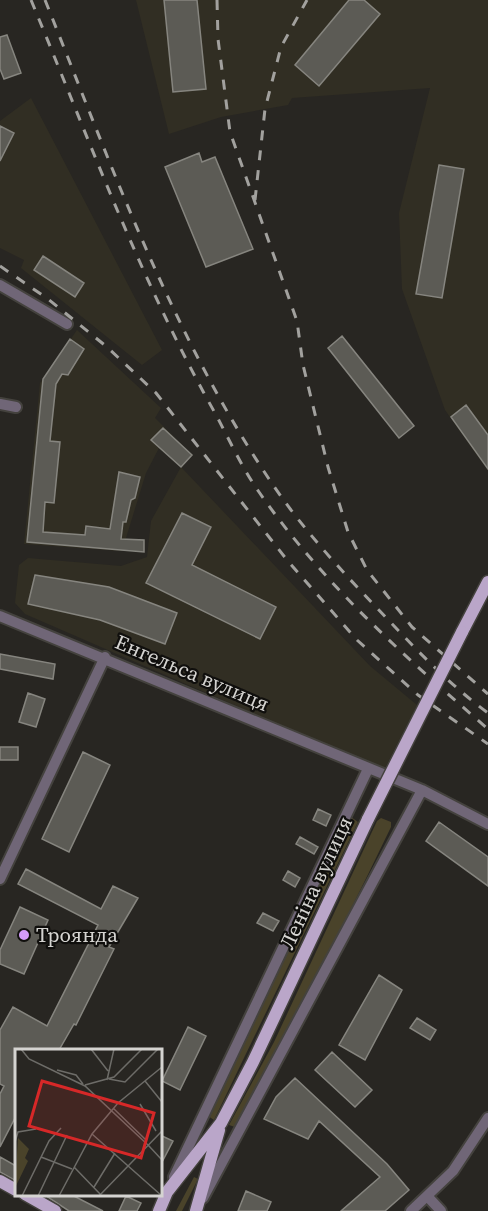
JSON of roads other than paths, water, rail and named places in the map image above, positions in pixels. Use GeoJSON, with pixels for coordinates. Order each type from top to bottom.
{"type":"FeatureCollection","features":[{"type":"Feature","properties":{"kind":"main road","name":"Леніна вулиця"},"geometry":{"type":"LineString","coordinates":[[159,1211],[167,1192],[221,1123],[253,1062],[368,819],[488,582]]}},
{"type":"Feature","properties":{"kind":"main road"},"geometry":{"type":"LineString","coordinates":[[196,1210],[221,1123]]}},
{"type":"Feature","properties":{"kind":"main road"},"geometry":{"type":"LineString","coordinates":[[0,1181],[15,1189]]}},
{"type":"Feature","properties":{"kind":"main road"},"geometry":{"type":"LineString","coordinates":[[29,1196],[56,1211]]}},
{"type":"Feature","properties":{"kind":"street"},"geometry":{"type":"LineString","coordinates":[[0,285],[67,324]]}},
{"type":"Feature","properties":{"kind":"street"},"geometry":{"type":"LineString","coordinates":[[0,404],[16,407]]}},
{"type":"Feature","properties":{"kind":"street","name":"Енгельса вулиця"},"geometry":{"type":"LineString","coordinates":[[0,616],[105,657],[422,790],[488,824]]}},
{"type":"Feature","properties":{"kind":"street"},"geometry":{"type":"LineString","coordinates":[[0,879],[105,657]]}},
{"type":"Feature","properties":{"kind":"street","name":"Леніна вулиця"},"geometry":{"type":"LineString","coordinates":[[167,1192],[368,768]]}},
{"type":"Feature","properties":{"kind":"street"},"geometry":{"type":"LineString","coordinates":[[196,1210],[264,1089],[422,790]]}},
{"type":"Feature","properties":{"kind":"street"},"geometry":{"type":"LineString","coordinates":[[411,1211],[453,1171],[488,1118]]}},
{"type":"Feature","properties":{"kind":"street"},"geometry":{"type":"LineString","coordinates":[[428,1197],[441,1211]]}},
{"type":"Feature","properties":{"kind":"railway"},"geometry":{"type":"LineString","coordinates":[[31,0],[95,157],[163,313],[253,483],[284,526],[337,588],[366,618],[488,729]]}},
{"type":"Feature","properties":{"kind":"railway"},"geometry":{"type":"LineString","coordinates":[[45,0],[145,246],[172,306],[234,423],[269,479],[320,546],[430,663],[488,713]]}},
{"type":"Feature","properties":{"kind":"railway"},"geometry":{"type":"LineString","coordinates":[[217,0],[218,39],[230,132],[297,321],[303,365],[328,467],[348,532],[367,570],[412,627],[488,694]]}},
{"type":"Feature","properties":{"kind":"railway"},"geometry":{"type":"LineString","coordinates":[[255,200],[265,109],[281,47],[307,0]]}},
{"type":"Feature","properties":{"kind":"railway"},"geometry":{"type":"LineString","coordinates":[[0,266],[48,299],[107,347],[156,393],[287,560],[357,640],[418,695],[488,744]]}},
{"type":"Feature","properties":{"kind":"place","name":"Троянда"},"geometry":{"type":"Point","coordinates":[24,935]}}]}
